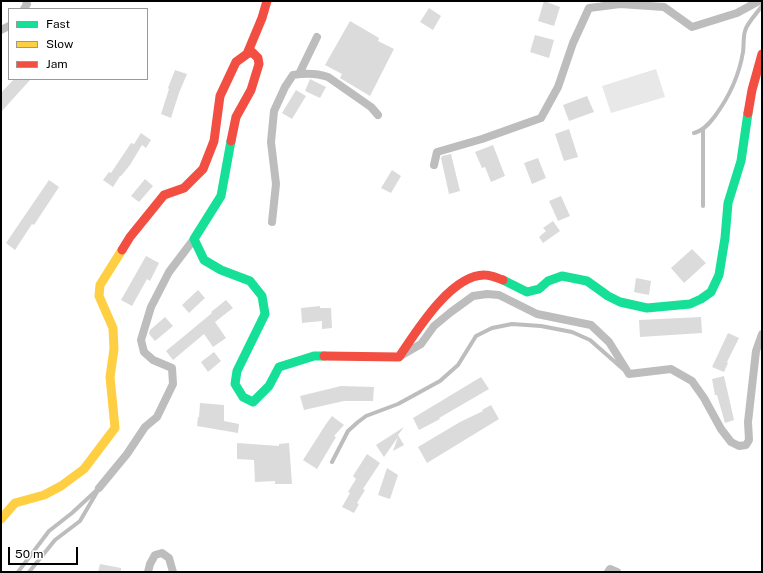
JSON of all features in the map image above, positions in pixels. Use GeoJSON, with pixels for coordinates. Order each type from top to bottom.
{"type":"FeatureCollection","features":[{"type":"Feature","properties":{"kind":"street"},"geometry":{"type":"LineString","coordinates":[[247,54],[262,18],[267,1]]}},
{"type":"Feature","properties":{"kind":"street"},"geometry":{"type":"LineString","coordinates":[[434,165],[437,152],[482,139],[541,118],[558,87],[589,8],[620,4],[664,7],[692,27],[737,13],[759,1]]}},
{"type":"Feature","properties":{"kind":"street"},"geometry":{"type":"LineString","coordinates":[[299,74],[317,37]]}},
{"type":"Feature","properties":{"kind":"street"},"geometry":{"type":"LineString","coordinates":[[1,519],[15,503],[44,495],[61,486],[84,469],[115,428],[110,377],[114,350],[113,328],[99,296],[100,285],[130,237],[164,195],[184,188],[203,169],[214,142],[220,96],[236,62],[252,52],[258,58],[259,64],[251,90],[236,117],[221,196],[194,239],[169,272],[151,307],[141,340],[144,352],[153,360],[172,368],[172,384],[157,417],[145,427],[127,454],[99,488]]}},
{"type":"Feature","properties":{"kind":"street"},"geometry":{"type":"LineString","coordinates":[[399,357],[423,322],[449,292],[466,280],[484,275],[503,280],[527,292],[539,289],[548,281],[562,276],[587,281],[608,296],[620,302],[647,308],[690,304],[702,299],[711,292],[719,275],[725,238],[728,203],[741,161],[752,90],[762,54]]}},
{"type":"Feature","properties":{"kind":"street"},"geometry":{"type":"LineString","coordinates":[[272,222],[276,184],[271,142],[274,111],[285,87],[293,75],[307,73],[328,78],[371,107],[378,115]]}},
{"type":"Feature","properties":{"kind":"street"},"geometry":{"type":"LineString","coordinates":[[194,239],[204,260],[221,270],[250,281],[262,296],[265,314],[237,371],[235,384],[243,397],[253,402],[269,386],[279,367],[314,356],[399,357],[421,344],[434,326],[450,312],[473,296],[487,294],[499,295],[538,314],[591,324],[602,333],[609,342],[629,374],[671,369],[692,381],[704,398],[721,429],[731,442],[739,446],[746,445],[750,440],[748,422],[756,352],[762,334]]}},
{"type":"Feature","properties":{"kind":"street"},"geometry":{"type":"LineString","coordinates":[[148,572],[155,555],[162,553],[169,558],[173,572]]}},
{"type":"Feature","properties":{"kind":"street"},"geometry":{"type":"LineString","coordinates":[[608,572],[610,569],[617,572]]}},
{"type":"Feature","properties":{"kind":"lane"},"geometry":{"type":"LineString","coordinates":[[694,133],[708,126],[732,89],[738,72],[745,30],[762,6]]}},
{"type":"Feature","properties":{"kind":"lane"},"geometry":{"type":"LineString","coordinates":[[703,129],[704,206]]}},
{"type":"Feature","properties":{"kind":"lane"},"geometry":{"type":"LineString","coordinates":[[332,462],[348,431],[358,422],[366,416],[398,404],[440,381],[458,365],[476,336],[492,328],[512,324],[541,326],[572,332],[590,340],[629,374]]}},
{"type":"Feature","properties":{"kind":"lane"},"geometry":{"type":"LineString","coordinates":[[18,572],[49,531],[72,513],[99,488]]}},
{"type":"Feature","properties":{"kind":"lane"},"geometry":{"type":"LineString","coordinates":[[29,572],[55,540],[80,521],[99,488]]}},
{"type":"Feature","properties":{"kind":"shaded area"},"geometry":{"type":"Polygon","coordinates":[[[656,69],[665,97],[611,113],[602,86],[656,69]]]}},
{"type":"Feature","properties":{"kind":"building"},"geometry":{"type":"Polygon","coordinates":[[[544,1],[560,7],[554,26],[538,21],[544,1]]]}},
{"type":"Feature","properties":{"kind":"building"},"geometry":{"type":"Polygon","coordinates":[[[429,8],[441,16],[433,30],[420,22],[429,8]]]}},
{"type":"Feature","properties":{"kind":"building"},"geometry":{"type":"Polygon","coordinates":[[[350,21],[379,38],[378,41],[394,49],[370,96],[340,78],[342,74],[325,65],[350,21]]]}},
{"type":"Feature","properties":{"kind":"building"},"geometry":{"type":"Polygon","coordinates":[[[535,35],[554,40],[549,58],[530,52],[535,35]]]}},
{"type":"Feature","properties":{"kind":"building"},"geometry":{"type":"Polygon","coordinates":[[[175,70],[187,74],[171,118],[161,114],[169,89],[168,88],[175,70]]]}},
{"type":"Feature","properties":{"kind":"building"},"geometry":{"type":"Polygon","coordinates":[[[310,79],[326,87],[320,98],[305,91],[310,79]]]}},
{"type":"Feature","properties":{"kind":"building"},"geometry":{"type":"Polygon","coordinates":[[[13,80],[30,80],[1,112],[1,93],[13,80]]]}},
{"type":"Feature","properties":{"kind":"building"},"geometry":{"type":"Polygon","coordinates":[[[296,90],[306,96],[292,119],[282,113],[296,90]]]}},
{"type":"Feature","properties":{"kind":"building"},"geometry":{"type":"Polygon","coordinates":[[[587,96],[594,112],[569,121],[563,105],[587,96]]]}},
{"type":"Feature","properties":{"kind":"building"},"geometry":{"type":"Polygon","coordinates":[[[569,129],[578,157],[564,161],[555,134],[569,129]]]}},
{"type":"Feature","properties":{"kind":"building"},"geometry":{"type":"Polygon","coordinates":[[[141,133],[151,140],[146,148],[142,145],[130,165],[113,187],[103,180],[109,172],[111,173],[131,143],[134,144],[141,133]]]}},
{"type":"Feature","properties":{"kind":"building"},"geometry":{"type":"Polygon","coordinates":[[[493,145],[505,176],[491,182],[485,167],[482,168],[475,152],[493,145]]]}},
{"type":"Feature","properties":{"kind":"building"},"geometry":{"type":"Polygon","coordinates":[[[451,154],[460,191],[449,194],[441,158],[442,156],[451,154]]]}},
{"type":"Feature","properties":{"kind":"building"},"geometry":{"type":"Polygon","coordinates":[[[538,158],[546,178],[532,184],[524,163],[538,158]]]}},
{"type":"Feature","properties":{"kind":"building"},"geometry":{"type":"Polygon","coordinates":[[[392,170],[401,176],[391,193],[381,188],[392,170]]]}},
{"type":"Feature","properties":{"kind":"building"},"geometry":{"type":"Polygon","coordinates":[[[145,179],[153,186],[139,202],[131,196],[145,179]]]}},
{"type":"Feature","properties":{"kind":"building"},"geometry":{"type":"Polygon","coordinates":[[[49,180],[59,187],[34,225],[32,224],[15,250],[6,243],[49,180]]]}},
{"type":"Feature","properties":{"kind":"building"},"geometry":{"type":"Polygon","coordinates":[[[561,196],[570,216],[558,221],[549,201],[561,196]]]}},
{"type":"Feature","properties":{"kind":"building"},"geometry":{"type":"Polygon","coordinates":[[[553,221],[560,231],[543,243],[539,237],[546,231],[543,228],[553,221]]]}},
{"type":"Feature","properties":{"kind":"building"},"geometry":{"type":"Polygon","coordinates":[[[692,249],[706,263],[684,283],[671,268],[692,249]]]}},
{"type":"Feature","properties":{"kind":"building"},"geometry":{"type":"Polygon","coordinates":[[[146,256],[159,263],[150,281],[147,279],[132,306],[121,300],[146,256]]]}},
{"type":"Feature","properties":{"kind":"building"},"geometry":{"type":"Polygon","coordinates":[[[636,278],[651,281],[649,295],[634,292],[636,278]]]}},
{"type":"Feature","properties":{"kind":"building"},"geometry":{"type":"Polygon","coordinates":[[[198,290],[205,298],[189,313],[182,305],[198,290]]]}},
{"type":"Feature","properties":{"kind":"building"},"geometry":{"type":"Polygon","coordinates":[[[226,300],[233,308],[215,322],[226,338],[213,347],[204,334],[173,360],[166,351],[226,300]]]}},
{"type":"Feature","properties":{"kind":"building"},"geometry":{"type":"Polygon","coordinates":[[[320,306],[320,308],[331,308],[332,328],[322,329],[322,321],[302,323],[301,308],[320,306]]]}},
{"type":"Feature","properties":{"kind":"building"},"geometry":{"type":"Polygon","coordinates":[[[165,317],[173,326],[155,341],[149,334],[150,330],[165,317]]]}},
{"type":"Feature","properties":{"kind":"building"},"geometry":{"type":"Polygon","coordinates":[[[701,317],[702,333],[640,337],[639,320],[701,317]]]}},
{"type":"Feature","properties":{"kind":"building"},"geometry":{"type":"Polygon","coordinates":[[[728,333],[739,338],[727,362],[728,363],[724,372],[712,367],[728,333]]]}},
{"type":"Feature","properties":{"kind":"building"},"geometry":{"type":"Polygon","coordinates":[[[214,352],[221,361],[208,372],[201,362],[214,352]]]}},
{"type":"Feature","properties":{"kind":"building"},"geometry":{"type":"Polygon","coordinates":[[[724,376],[734,420],[725,423],[717,395],[715,395],[712,379],[724,376]]]}},
{"type":"Feature","properties":{"kind":"building"},"geometry":{"type":"Polygon","coordinates":[[[481,377],[489,389],[419,430],[413,418],[481,377]]]}},
{"type":"Feature","properties":{"kind":"building"},"geometry":{"type":"Polygon","coordinates":[[[341,386],[374,387],[373,401],[344,401],[304,410],[300,396],[341,386]]]}},
{"type":"Feature","properties":{"kind":"building"},"geometry":{"type":"Polygon","coordinates":[[[200,403],[224,405],[224,421],[239,424],[238,433],[197,426],[200,403]]]}},
{"type":"Feature","properties":{"kind":"building"},"geometry":{"type":"Polygon","coordinates":[[[491,405],[499,419],[427,463],[418,447],[460,422],[483,411],[482,410],[491,405]]]}},
{"type":"Feature","properties":{"kind":"building"},"geometry":{"type":"Polygon","coordinates":[[[332,416],[344,425],[334,436],[336,437],[317,469],[303,460],[332,416]]]}},
{"type":"Feature","properties":{"kind":"building"},"geometry":{"type":"Polygon","coordinates":[[[404,427],[398,435],[404,445],[393,451],[398,437],[384,457],[376,445],[404,427]]]}},
{"type":"Feature","properties":{"kind":"building"},"geometry":{"type":"Polygon","coordinates":[[[237,443],[279,446],[279,444],[289,443],[292,484],[275,484],[275,481],[255,482],[254,460],[237,459],[237,443]]]}},
{"type":"Feature","properties":{"kind":"building"},"geometry":{"type":"Polygon","coordinates":[[[367,454],[380,463],[363,489],[365,490],[357,503],[359,504],[354,513],[342,507],[350,493],[348,492],[356,479],[353,476],[367,454]]]}},
{"type":"Feature","properties":{"kind":"building"},"geometry":{"type":"Polygon","coordinates":[[[387,468],[398,475],[390,499],[378,495],[387,468]]]}},
{"type":"Feature","properties":{"kind":"building"},"geometry":{"type":"Polygon","coordinates":[[[100,564],[121,568],[121,572],[98,572],[100,564]]]}},
{"type":"Feature","properties":{"kind":"traffic: fast"},"geometry":{"type":"LineString","coordinates":[[503,280],[527,292],[539,289],[548,281],[562,276],[587,281],[608,296],[620,302],[647,308],[690,304],[701,299],[711,292],[719,275],[725,238],[728,203],[741,161],[748,113]]}},
{"type":"Feature","properties":{"kind":"traffic: fast"},"geometry":{"type":"LineString","coordinates":[[231,141],[221,196],[194,239],[204,260],[221,270],[250,281],[262,296],[265,314],[237,371],[235,384],[243,397],[253,402],[269,386],[279,367],[314,356],[324,356]]}},
{"type":"Feature","properties":{"kind":"traffic: slow"},"geometry":{"type":"LineString","coordinates":[[1,519],[15,503],[44,495],[61,486],[84,469],[115,428],[110,377],[114,349],[113,328],[99,296],[100,285],[122,250]]}},
{"type":"Feature","properties":{"kind":"traffic: jam"},"geometry":{"type":"LineString","coordinates":[[231,141],[236,117],[251,90],[259,64],[258,58],[252,52],[247,54],[262,18],[267,1]]}},
{"type":"Feature","properties":{"kind":"traffic: jam"},"geometry":{"type":"LineString","coordinates":[[122,250],[130,237],[164,195],[184,188],[203,169],[214,141],[220,96],[236,62],[247,54]]}},
{"type":"Feature","properties":{"kind":"traffic: jam"},"geometry":{"type":"LineString","coordinates":[[748,113],[752,90],[762,54]]}},
{"type":"Feature","properties":{"kind":"traffic: jam"},"geometry":{"type":"LineString","coordinates":[[324,356],[399,357],[436,306],[447,294],[460,284],[472,277],[485,275],[503,280]]}}]}
